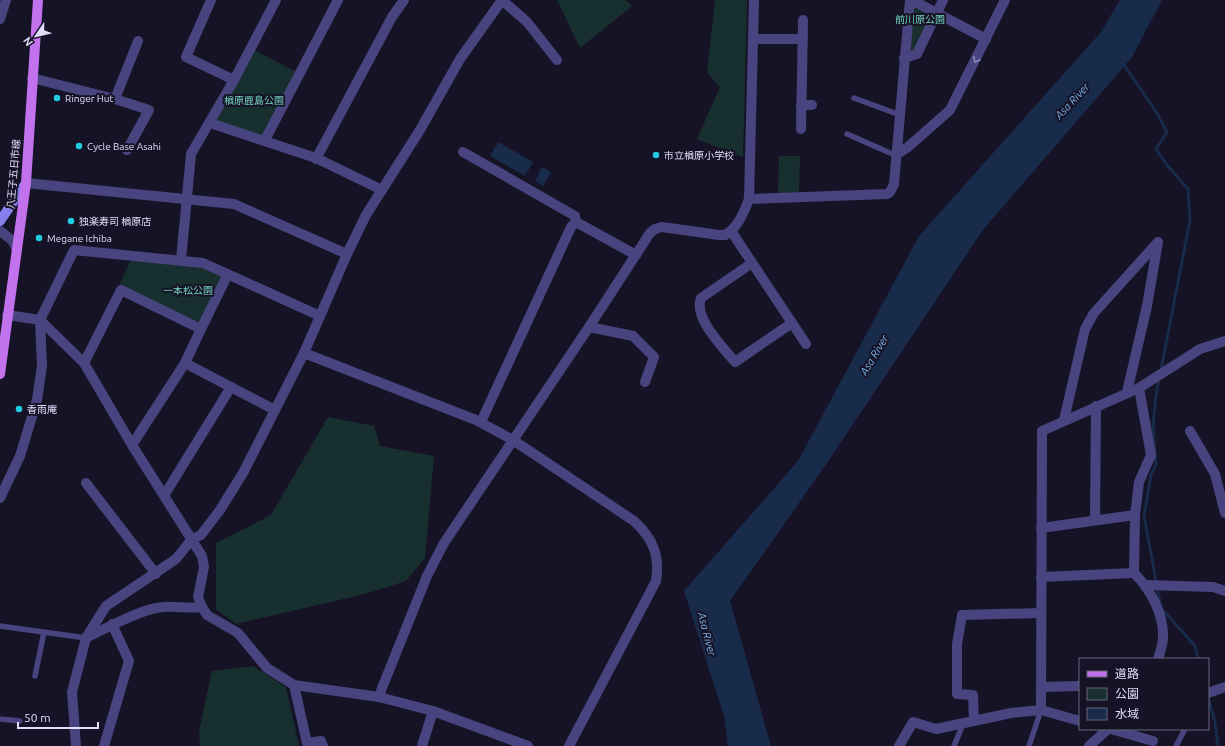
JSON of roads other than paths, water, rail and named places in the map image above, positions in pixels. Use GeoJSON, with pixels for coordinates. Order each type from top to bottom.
{"type":"FeatureCollection","features":[{"type":"Feature","properties":{"kind":"main road","name":"八王子五日市線"},"geometry":{"type":"LineString","coordinates":[[0,374],[26,183],[38,0]]}},
{"type":"Feature","properties":{"kind":"main road"},"geometry":{"type":"LineString","coordinates":[[0,221],[26,183]]}},
{"type":"Feature","properties":{"kind":"street"},"geometry":{"type":"LineString","coordinates":[[0,19],[6,0]]}},
{"type":"Feature","properties":{"kind":"street"},"geometry":{"type":"LineString","coordinates":[[210,0],[186,57],[234,80]]}},
{"type":"Feature","properties":{"kind":"street"},"geometry":{"type":"LineString","coordinates":[[181,260],[191,154],[234,80],[276,0]]}},
{"type":"Feature","properties":{"kind":"street"},"geometry":{"type":"LineString","coordinates":[[265,140],[338,0]]}},
{"type":"Feature","properties":{"kind":"street"},"geometry":{"type":"LineString","coordinates":[[316,159],[392,17],[404,0]]}},
{"type":"Feature","properties":{"kind":"street"},"geometry":{"type":"LineString","coordinates":[[76,746],[72,692],[86,638],[106,606],[156,574],[176,558],[192,539],[201,535],[220,510],[243,473],[304,353],[347,254],[366,215],[420,130],[460,60],[502,0],[527,22],[557,60]]}},
{"type":"Feature","properties":{"kind":"street"},"geometry":{"type":"LineString","coordinates":[[379,697],[427,576],[444,543],[636,255],[655,229],[662,227],[719,236],[728,233],[743,214],[749,199],[754,0]]}},
{"type":"Feature","properties":{"kind":"street"},"geometry":{"type":"LineString","coordinates":[[749,199],[887,194],[890,192],[894,184],[904,58],[911,0],[937,12],[986,39]]}},
{"type":"Feature","properties":{"kind":"street"},"geometry":{"type":"LineString","coordinates":[[904,58],[917,54],[943,0]]}},
{"type":"Feature","properties":{"kind":"street"},"geometry":{"type":"LineString","coordinates":[[897,155],[950,110],[1006,0]]}},
{"type":"Feature","properties":{"kind":"street"},"geometry":{"type":"LineString","coordinates":[[801,129],[807,105],[803,20]]}},
{"type":"Feature","properties":{"kind":"street"},"geometry":{"type":"LineString","coordinates":[[753,38],[803,39]]}},
{"type":"Feature","properties":{"kind":"street"},"geometry":{"type":"LineString","coordinates":[[115,99],[138,41]]}},
{"type":"Feature","properties":{"kind":"street"},"geometry":{"type":"LineString","coordinates":[[32,78],[115,99],[150,110],[126,150]]}},
{"type":"Feature","properties":{"kind":"street"},"geometry":{"type":"LineString","coordinates":[[210,123],[265,140],[316,159],[382,190]]}},
{"type":"Feature","properties":{"kind":"street"},"geometry":{"type":"LineString","coordinates":[[463,152],[575,216],[576,222]]}},
{"type":"Feature","properties":{"kind":"street"},"geometry":{"type":"LineString","coordinates":[[26,183],[188,198],[234,204],[347,254]]}},
{"type":"Feature","properties":{"kind":"street"},"geometry":{"type":"LineString","coordinates":[[576,222],[636,255]]}},
{"type":"Feature","properties":{"kind":"street"},"geometry":{"type":"LineString","coordinates":[[482,422],[571,227],[576,222]]}},
{"type":"Feature","properties":{"kind":"street"},"geometry":{"type":"LineString","coordinates":[[0,231],[13,241],[17,251]]}},
{"type":"Feature","properties":{"kind":"street"},"geometry":{"type":"LineString","coordinates":[[728,233],[752,263],[806,344]]}},
{"type":"Feature","properties":{"kind":"street"},"geometry":{"type":"LineString","coordinates":[[1064,420],[1085,329],[1094,313],[1158,242],[1147,306],[1127,392]]}},
{"type":"Feature","properties":{"kind":"street"},"geometry":{"type":"LineString","coordinates":[[0,498],[20,456],[37,400],[42,366],[40,320],[74,250],[203,263],[320,316]]}},
{"type":"Feature","properties":{"kind":"street"},"geometry":{"type":"LineString","coordinates":[[752,263],[701,298],[699,304],[705,325],[735,362],[792,323]]}},
{"type":"Feature","properties":{"kind":"street"},"geometry":{"type":"LineString","coordinates":[[132,445],[184,363],[228,274]]}},
{"type":"Feature","properties":{"kind":"street"},"geometry":{"type":"LineString","coordinates":[[84,363],[121,290],[201,329]]}},
{"type":"Feature","properties":{"kind":"street"},"geometry":{"type":"LineString","coordinates":[[7,315],[40,320],[84,363],[132,445],[165,494],[202,556],[204,567],[198,597],[202,607],[207,615],[238,633],[267,668],[294,685],[379,697],[433,711],[528,746]]}},
{"type":"Feature","properties":{"kind":"street"},"geometry":{"type":"LineString","coordinates":[[589,327],[633,336],[654,357],[645,382]]}},
{"type":"Feature","properties":{"kind":"street"},"geometry":{"type":"LineString","coordinates":[[1041,710],[1042,430],[1139,388],[1200,349],[1225,341]]}},
{"type":"Feature","properties":{"kind":"street"},"geometry":{"type":"LineString","coordinates":[[304,353],[482,422],[513,440],[634,521],[650,538],[656,555],[658,569],[656,581],[650,595],[569,746]]}},
{"type":"Feature","properties":{"kind":"street"},"geometry":{"type":"LineString","coordinates":[[184,363],[275,410]]}},
{"type":"Feature","properties":{"kind":"street"},"geometry":{"type":"LineString","coordinates":[[165,494],[231,387]]}},
{"type":"Feature","properties":{"kind":"street"},"geometry":{"type":"LineString","coordinates":[[1139,388],[1151,455],[1139,482],[1135,515],[1134,573],[1146,585],[1162,622],[1163,639],[1158,658]]}},
{"type":"Feature","properties":{"kind":"street"},"geometry":{"type":"LineString","coordinates":[[1094,520],[1096,406]]}},
{"type":"Feature","properties":{"kind":"street"},"geometry":{"type":"LineString","coordinates":[[1190,430],[1215,474],[1225,513]]}},
{"type":"Feature","properties":{"kind":"street"},"geometry":{"type":"LineString","coordinates":[[1215,474],[1225,470]]}},
{"type":"Feature","properties":{"kind":"street"},"geometry":{"type":"LineString","coordinates":[[86,483],[156,574]]}},
{"type":"Feature","properties":{"kind":"street"},"geometry":{"type":"LineString","coordinates":[[1042,528],[1135,515]]}},
{"type":"Feature","properties":{"kind":"street"},"geometry":{"type":"LineString","coordinates":[[1041,578],[1134,573]]}},
{"type":"Feature","properties":{"kind":"street"},"geometry":{"type":"LineString","coordinates":[[1146,585],[1213,587],[1225,591]]}},
{"type":"Feature","properties":{"kind":"street"},"geometry":{"type":"LineString","coordinates":[[86,638],[112,624],[163,606],[184,608],[202,607]]}},
{"type":"Feature","properties":{"kind":"street"},"geometry":{"type":"LineString","coordinates":[[974,720],[973,694],[957,694],[957,644],[962,615],[1041,613]]}},
{"type":"Feature","properties":{"kind":"street"},"geometry":{"type":"LineString","coordinates":[[104,746],[129,661],[112,624]]}},
{"type":"Feature","properties":{"kind":"street"},"geometry":{"type":"LineString","coordinates":[[294,685],[307,743],[321,741],[323,746]]}},
{"type":"Feature","properties":{"kind":"street"},"geometry":{"type":"LineString","coordinates":[[1041,687],[1079,686]]}},
{"type":"Feature","properties":{"kind":"street"},"geometry":{"type":"LineString","coordinates":[[1209,693],[1225,687]]}},
{"type":"Feature","properties":{"kind":"street"},"geometry":{"type":"LineString","coordinates":[[900,746],[913,722],[936,729],[1011,713],[1041,710],[1079,720]]}},
{"type":"Feature","properties":{"kind":"street"},"geometry":{"type":"LineString","coordinates":[[422,746],[433,711]]}},
{"type":"Feature","properties":{"kind":"street"},"geometry":{"type":"LineString","coordinates":[[1089,746],[1115,730],[1153,741]]}},
{"type":"Feature","properties":{"kind":"lane"},"geometry":{"type":"LineString","coordinates":[[854,98],[900,115]]}},
{"type":"Feature","properties":{"kind":"lane"},"geometry":{"type":"LineString","coordinates":[[847,134],[897,155]]}},
{"type":"Feature","properties":{"kind":"lane"},"geometry":{"type":"LineString","coordinates":[[0,626],[86,638]]}},
{"type":"Feature","properties":{"kind":"lane"},"geometry":{"type":"LineString","coordinates":[[35,676],[44,632]]}},
{"type":"Feature","properties":{"kind":"lane"},"geometry":{"type":"LineString","coordinates":[[1029,746],[1041,710]]}},
{"type":"Feature","properties":{"kind":"lane"},"geometry":{"type":"LineString","coordinates":[[0,719],[20,721]]}},
{"type":"Feature","properties":{"kind":"lane"},"geometry":{"type":"LineString","coordinates":[[954,746],[963,724]]}},
{"type":"Feature","properties":{"kind":"lane"},"geometry":{"type":"LineString","coordinates":[[1176,746],[1185,730]]}},
{"type":"Feature","properties":{"kind":"water","name":"Asa River"},"geometry":{"type":"Polygon","coordinates":[[[1120,0],[1162,0],[1132,57],[983,230],[825,466],[730,601],[771,746],[728,746],[724,716],[684,591],[798,461],[919,236],[1101,32],[1120,0]]]}},
{"type":"Feature","properties":{"kind":"water"},"geometry":{"type":"Polygon","coordinates":[[[498,142],[533,162],[525,176],[490,156],[498,142]]]}},
{"type":"Feature","properties":{"kind":"water"},"geometry":{"type":"Polygon","coordinates":[[[542,167],[551,172],[543,186],[535,181],[542,167]]]}},
{"type":"Feature","properties":{"kind":"waterway"},"geometry":{"type":"LineString","coordinates":[[1122,62],[1157,113],[1167,132],[1156,149],[1167,165],[1188,189],[1190,220],[1161,370]]}},
{"type":"Feature","properties":{"kind":"waterway"},"geometry":{"type":"LineString","coordinates":[[1159,378],[1153,425],[1156,465],[1151,475],[1144,516],[1161,608],[1195,646],[1198,658]]}},
{"type":"Feature","properties":{"kind":"waterway"},"geometry":{"type":"LineString","coordinates":[[1209,701],[1215,722],[1218,746]]}},
{"type":"Feature","properties":{"kind":"place","name":"Ringer Hut"},"geometry":{"type":"Point","coordinates":[57,98]}},
{"type":"Feature","properties":{"kind":"place","name":"Cycle Base Asahi"},"geometry":{"type":"Point","coordinates":[79,146]}},
{"type":"Feature","properties":{"kind":"place","name":"市立楢原小学校"},"geometry":{"type":"Point","coordinates":[656,155]}},
{"type":"Feature","properties":{"kind":"place","name":"独楽寿司 楢原店"},"geometry":{"type":"Point","coordinates":[71,221]}},
{"type":"Feature","properties":{"kind":"place","name":"Megane Ichiba"},"geometry":{"type":"Point","coordinates":[39,238]}},
{"type":"Feature","properties":{"kind":"place","name":"香雨庵"},"geometry":{"type":"Point","coordinates":[19,409]}},
{"type":"Feature","properties":{"kind":"park label","name":"前川原公園"},"geometry":{"type":"Point","coordinates":[920,19]}},
{"type":"Feature","properties":{"kind":"park label","name":"楢原鹿島公園"},"geometry":{"type":"Point","coordinates":[254,100]}},
{"type":"Feature","properties":{"kind":"park label","name":"一本松公園"},"geometry":{"type":"Point","coordinates":[188,290]}}]}
